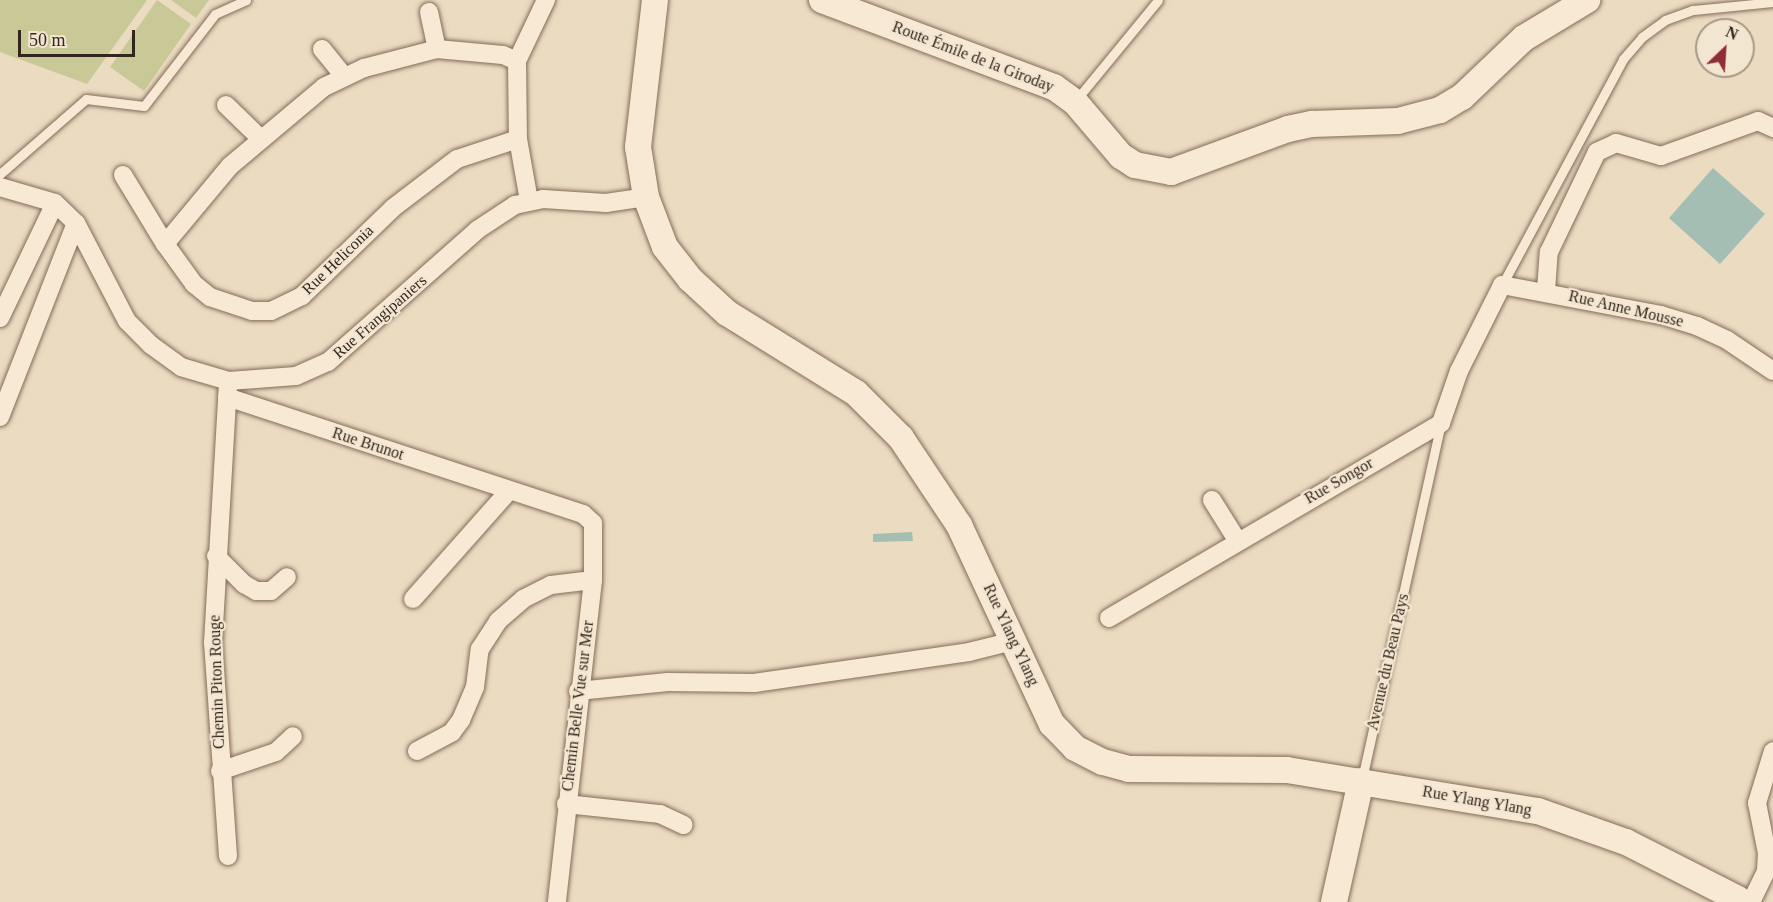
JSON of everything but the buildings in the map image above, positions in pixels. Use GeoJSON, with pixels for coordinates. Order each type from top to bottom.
{"type":"FeatureCollection","features":[{"type":"Feature","properties":{"kind":"street"},"geometry":{"type":"LineString","coordinates":[[529,201],[518,139],[517,61],[546,0]]}},
{"type":"Feature","properties":{"kind":"street","name":"Rue Ylang Ylang"},"geometry":{"type":"LineString","coordinates":[[655,0],[653,35],[638,147],[646,197],[665,247],[690,279],[727,313],[856,393],[901,438],[959,525],[1052,724],[1076,748],[1102,762],[1161,771],[1287,770],[1538,811],[1590,827],[1744,901]]}},
{"type":"Feature","properties":{"kind":"street"},"geometry":{"type":"LineString","coordinates":[[653,35],[674,0]]}},
{"type":"Feature","properties":{"kind":"street","name":"Route Émile de la Giroday"},"geometry":{"type":"LineString","coordinates":[[822,0],[1025,74],[1075,102],[1121,156],[1135,165],[1171,172],[1288,129],[1312,124],[1398,121],[1440,110],[1462,97],[1524,38],[1587,0]]}},
{"type":"Feature","properties":{"kind":"street"},"geometry":{"type":"LineString","coordinates":[[429,12],[437,49]]}},
{"type":"Feature","properties":{"kind":"street"},"geometry":{"type":"LineString","coordinates":[[322,49],[343,75]]}},
{"type":"Feature","properties":{"kind":"street"},"geometry":{"type":"LineString","coordinates":[[165,244],[214,183],[261,139],[343,75],[437,49],[503,54],[517,61]]}},
{"type":"Feature","properties":{"kind":"street"},"geometry":{"type":"LineString","coordinates":[[226,105],[261,139]]}},
{"type":"Feature","properties":{"kind":"street"},"geometry":{"type":"LineString","coordinates":[[1546,291],[1549,252],[1597,152],[1616,143],[1661,156],[1758,121],[1773,128]]}},
{"type":"Feature","properties":{"kind":"street","name":"Rue Heliconia"},"geometry":{"type":"LineString","coordinates":[[123,175],[165,244],[194,284],[210,297],[252,312],[271,311],[302,296],[393,208],[457,159],[518,139]]}},
{"type":"Feature","properties":{"kind":"street","name":"Rue Frangipaniers"},"geometry":{"type":"LineString","coordinates":[[0,187],[55,203],[76,223],[127,321],[143,337],[181,367],[228,389],[296,376],[328,362],[477,230],[503,210],[529,201],[606,203],[646,197]]}},
{"type":"Feature","properties":{"kind":"street"},"geometry":{"type":"LineString","coordinates":[[0,318],[55,203]]}},
{"type":"Feature","properties":{"kind":"street"},"geometry":{"type":"LineString","coordinates":[[0,417],[76,223]]}},
{"type":"Feature","properties":{"kind":"street"},"geometry":{"type":"LineString","coordinates":[[1441,423],[1459,371],[1502,285]]}},
{"type":"Feature","properties":{"kind":"street","name":"Rue Anne Mousse"},"geometry":{"type":"LineString","coordinates":[[1502,285],[1546,291],[1660,315],[1697,326],[1727,340],[1773,371]]}},
{"type":"Feature","properties":{"kind":"street","name":"Rue Brunot"},"geometry":{"type":"LineString","coordinates":[[228,389],[509,491],[583,514]]}},
{"type":"Feature","properties":{"kind":"street","name":"Chemin Piton Rouge"},"geometry":{"type":"LineString","coordinates":[[228,389],[216,556],[213,643],[220,771],[228,856]]}},
{"type":"Feature","properties":{"kind":"street","name":"Rue Songor"},"geometry":{"type":"LineString","coordinates":[[1109,618],[1237,540],[1441,423]]}},
{"type":"Feature","properties":{"kind":"street"},"geometry":{"type":"LineString","coordinates":[[413,599],[509,491]]}},
{"type":"Feature","properties":{"kind":"street"},"geometry":{"type":"LineString","coordinates":[[1212,500],[1237,540]]}},
{"type":"Feature","properties":{"kind":"street","name":"Chemin Belle Vue sur Mer"},"geometry":{"type":"LineString","coordinates":[[556,902],[578,691],[593,580],[595,537],[592,523],[583,514]]}},
{"type":"Feature","properties":{"kind":"street"},"geometry":{"type":"LineString","coordinates":[[216,556],[244,584],[256,591],[271,591],[287,577]]}},
{"type":"Feature","properties":{"kind":"street"},"geometry":{"type":"LineString","coordinates":[[417,752],[452,732],[461,720],[475,687],[480,649],[498,621],[523,599],[551,585],[593,580]]}},
{"type":"Feature","properties":{"kind":"street"},"geometry":{"type":"LineString","coordinates":[[578,691],[668,682],[754,683],[950,655],[1013,641]]}},
{"type":"Feature","properties":{"kind":"street","name":"Chemin Piton Rouge"},"geometry":{"type":"LineString","coordinates":[[220,771],[276,752],[293,736]]}},
{"type":"Feature","properties":{"kind":"street"},"geometry":{"type":"LineString","coordinates":[[1744,901],[1766,871],[1769,843],[1757,803],[1773,751]]}},
{"type":"Feature","properties":{"kind":"street","name":"Avenue du Beau Pays"},"geometry":{"type":"LineString","coordinates":[[1334,902],[1361,781]]}},
{"type":"Feature","properties":{"kind":"street"},"geometry":{"type":"LineString","coordinates":[[566,804],[660,814],[684,825]]}},
{"type":"Feature","properties":{"kind":"street","name":"Rue Ylang Ylang"},"geometry":{"type":"LineString","coordinates":[[1676,868],[1711,902]]}},
{"type":"Feature","properties":{"kind":"lane"},"geometry":{"type":"LineString","coordinates":[[0,174],[86,99],[144,106],[215,14],[246,0]]}},
{"type":"Feature","properties":{"kind":"lane"},"geometry":{"type":"LineString","coordinates":[[1075,102],[1158,0]]}},
{"type":"Feature","properties":{"kind":"lane"},"geometry":{"type":"LineString","coordinates":[[1502,285],[1623,59],[1642,37],[1665,20],[1692,10],[1773,2]]}},
{"type":"Feature","properties":{"kind":"lane","name":"Avenue du Beau Pays"},"geometry":{"type":"LineString","coordinates":[[1361,781],[1441,423]]}},
{"type":"Feature","properties":{"kind":"green space"},"geometry":{"type":"Polygon","coordinates":[[[0,0],[147,0],[87,84],[0,52],[0,0]]]}},
{"type":"Feature","properties":{"kind":"green space"},"geometry":{"type":"Polygon","coordinates":[[[157,0],[191,24],[144,91],[110,67],[157,0]]]}},
{"type":"Feature","properties":{"kind":"green space"},"geometry":{"type":"Polygon","coordinates":[[[171,0],[209,0],[196,18],[171,0]]]}},
{"type":"Feature","properties":{"kind":"shaded area"},"geometry":{"type":"Polygon","coordinates":[[[1713,168],[1765,214],[1720,264],[1669,218],[1713,168]]]}},
{"type":"Feature","properties":{"kind":"shaded area"},"geometry":{"type":"Polygon","coordinates":[[[912,532],[913,541],[873,542],[873,534],[912,532]]]}}]}
